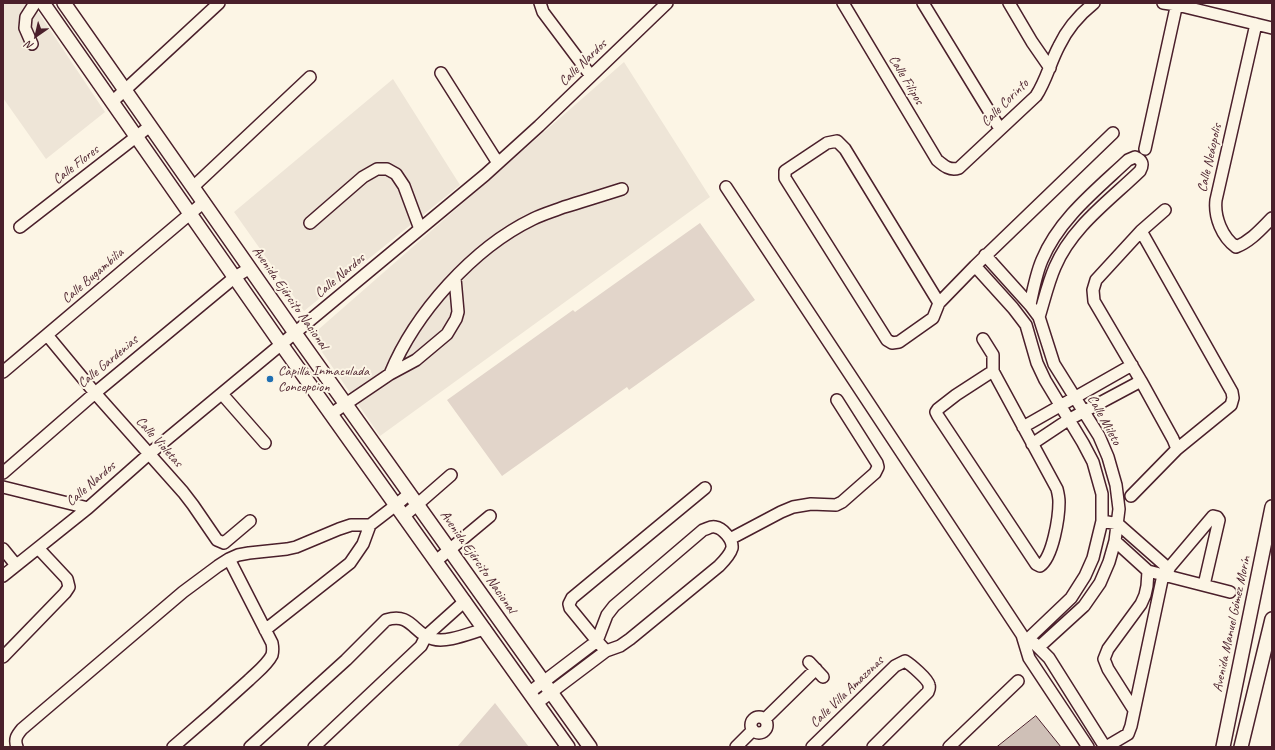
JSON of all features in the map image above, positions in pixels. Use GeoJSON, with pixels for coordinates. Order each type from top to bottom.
{"type":"FeatureCollection","features":[{"type":"Feature","properties":{"kind":"main road"},"geometry":{"type":"LineString","coordinates":[[43,3],[281,344],[568,747]]}},
{"type":"Feature","properties":{"kind":"main road","name":"Avenida Ejército Nacional"},"geometry":{"type":"LineString","coordinates":[[64,3],[345,404],[590,747]]}},
{"type":"Feature","properties":{"kind":"main road","name":"Avenida Manuel Gómez Morín"},"geometry":{"type":"LineString","coordinates":[[1223,747],[1272,507]]}},
{"type":"Feature","properties":{"kind":"main road"},"geometry":{"type":"LineString","coordinates":[[1241,747],[1272,619]]}},
{"type":"Feature","properties":{"kind":"street"},"geometry":{"type":"LineString","coordinates":[[32,44],[25,28],[26,17],[35,3]]}},
{"type":"Feature","properties":{"kind":"street"},"geometry":{"type":"LineString","coordinates":[[112,102],[219,3]]}},
{"type":"Feature","properties":{"kind":"street"},"geometry":{"type":"LineString","coordinates":[[531,3],[542,7],[591,76]]}},
{"type":"Feature","properties":{"kind":"street","name":"Calle Nardos"},"geometry":{"type":"LineString","coordinates":[[3,576],[88,508],[149,454],[498,163],[667,3]]}},
{"type":"Feature","properties":{"kind":"street","name":"Calle Filipos"},"geometry":{"type":"LineString","coordinates":[[843,3],[937,160],[948,168]]}},
{"type":"Feature","properties":{"kind":"street"},"geometry":{"type":"LineString","coordinates":[[923,3],[1000,129]]}},
{"type":"Feature","properties":{"kind":"street"},"geometry":{"type":"LineString","coordinates":[[1009,3],[1032,42],[1050,68]]}},
{"type":"Feature","properties":{"kind":"street","name":"Calle Corinto"},"geometry":{"type":"LineString","coordinates":[[948,168],[953,170],[959,168],[1036,96],[1043,86],[1058,47],[1067,31],[1079,16],[1094,3]]}},
{"type":"Feature","properties":{"kind":"street"},"geometry":{"type":"LineString","coordinates":[[1164,3],[1177,4],[1272,28]]}},
{"type":"Feature","properties":{"kind":"street"},"geometry":{"type":"LineString","coordinates":[[1145,149],[1177,4]]}},
{"type":"Feature","properties":{"kind":"street","name":"Calle Neáopolis"},"geometry":{"type":"LineString","coordinates":[[1256,24],[1215,208],[1216,215],[1225,235],[1229,242],[1236,247],[1244,244],[1253,237],[1272,218]]}},
{"type":"Feature","properties":{"kind":"street"},"geometry":{"type":"LineString","coordinates":[[441,73],[498,163]]}},
{"type":"Feature","properties":{"kind":"street"},"geometry":{"type":"LineString","coordinates":[[193,187],[310,77]]}},
{"type":"Feature","properties":{"kind":"street","name":"Calle Flores"},"geometry":{"type":"LineString","coordinates":[[20,227],[150,126]]}},
{"type":"Feature","properties":{"kind":"street"},"geometry":{"type":"LineString","coordinates":[[939,303],[845,148],[837,141],[828,143],[785,171],[785,178],[887,340],[892,343],[899,342],[933,318],[939,303],[985,255],[1113,133]]}},
{"type":"Feature","properties":{"kind":"street"},"geometry":{"type":"LineString","coordinates":[[1030,305],[1042,261],[1052,240],[1060,229],[1069,217],[1128,160],[1135,156],[1140,158],[1142,167],[1140,171],[1079,228],[1065,248],[1055,267],[1038,317]]}},
{"type":"Feature","properties":{"kind":"street"},"geometry":{"type":"LineString","coordinates":[[310,223],[364,177],[377,169],[387,169],[396,174],[404,186],[420,229]]}},
{"type":"Feature","properties":{"kind":"street"},"geometry":{"type":"LineString","coordinates":[[726,187],[1025,637],[1039,647],[1049,658],[1106,747],[1128,734],[1131,726],[1166,572],[1213,516],[1217,517],[1219,520],[1204,585]]}},
{"type":"Feature","properties":{"kind":"street"},"geometry":{"type":"LineString","coordinates":[[390,374],[402,348],[433,303],[455,278],[478,256],[497,241],[534,218],[622,189]]}},
{"type":"Feature","properties":{"kind":"street","name":"Calle Bugambilia"},"geometry":{"type":"LineString","coordinates":[[3,372],[47,336],[189,213],[204,202]]}},
{"type":"Feature","properties":{"kind":"street"},"geometry":{"type":"LineString","coordinates":[[1165,210],[1141,231],[1096,280],[1093,290],[1094,301],[1141,381],[1177,449]]}},
{"type":"Feature","properties":{"kind":"street"},"geometry":{"type":"LineString","coordinates":[[1131,496],[1177,449],[1231,405],[1233,398],[1232,392],[1141,231]]}},
{"type":"Feature","properties":{"kind":"street","name":"Calle Mileto"},"geometry":{"type":"LineString","coordinates":[[985,255],[1030,305],[1038,317],[1054,364],[1098,436],[1108,457],[1116,485],[1119,509],[1118,524],[1109,562],[1100,583],[1093,595],[1076,614],[1039,647]]}},
{"type":"Feature","properties":{"kind":"street"},"geometry":{"type":"LineString","coordinates":[[975,266],[1017,312],[1026,325],[1037,363],[1045,380],[1093,462],[1102,494],[1102,521],[1093,558],[1085,576],[1071,598],[1025,637]]}},
{"type":"Feature","properties":{"kind":"street","name":"Calle Gardenias"},"geometry":{"type":"LineString","coordinates":[[3,473],[234,276],[250,268]]}},
{"type":"Feature","properties":{"kind":"street"},"geometry":{"type":"LineString","coordinates":[[331,414],[390,374],[416,360],[447,334],[456,319],[458,312],[455,278]]}},
{"type":"Feature","properties":{"kind":"street","name":"Calle Violetas"},"geometry":{"type":"LineString","coordinates":[[47,336],[193,504],[217,540],[224,543],[250,521]]}},
{"type":"Feature","properties":{"kind":"street"},"geometry":{"type":"LineString","coordinates":[[984,339],[993,355],[993,371],[1057,489],[1059,500],[1058,518],[1053,540],[1046,560],[1040,566],[1036,564],[936,412],[938,408],[956,395],[993,371]]}},
{"type":"Feature","properties":{"kind":"street"},"geometry":{"type":"LineString","coordinates":[[1023,427],[1132,365]]}},
{"type":"Feature","properties":{"kind":"street"},"geometry":{"type":"LineString","coordinates":[[1032,444],[1068,420],[1141,381]]}},
{"type":"Feature","properties":{"kind":"street"},"geometry":{"type":"LineString","coordinates":[[222,394],[265,443]]}},
{"type":"Feature","properties":{"kind":"street"},"geometry":{"type":"LineString","coordinates":[[730,539],[793,507],[811,504],[836,505],[842,502],[875,473],[878,467],[877,463],[837,400]]}},
{"type":"Feature","properties":{"kind":"street"},"geometry":{"type":"LineString","coordinates":[[404,516],[451,475]]}},
{"type":"Feature","properties":{"kind":"street"},"geometry":{"type":"LineString","coordinates":[[3,487],[88,508]]}},
{"type":"Feature","properties":{"kind":"street"},"geometry":{"type":"LineString","coordinates":[[606,651],[572,612],[569,604],[572,598],[705,488]]}},
{"type":"Feature","properties":{"kind":"street"},"geometry":{"type":"LineString","coordinates":[[265,630],[350,564],[363,544],[370,525],[409,494]]}},
{"type":"Feature","properties":{"kind":"street"},"geometry":{"type":"LineString","coordinates":[[436,561],[490,516]]}},
{"type":"Feature","properties":{"kind":"street"},"geometry":{"type":"LineString","coordinates":[[1102,521],[1118,524],[1166,572]]}},
{"type":"Feature","properties":{"kind":"street"},"geometry":{"type":"LineString","coordinates":[[18,747],[16,738],[22,729],[183,592],[229,559],[238,555],[249,553],[287,549],[351,525],[370,525]]}},
{"type":"Feature","properties":{"kind":"street"},"geometry":{"type":"LineString","coordinates":[[533,698],[606,651],[620,646],[630,638],[719,566],[730,553],[732,546],[730,539],[722,530],[716,527],[710,527],[703,530],[614,606],[608,615],[596,641],[547,688]]}},
{"type":"Feature","properties":{"kind":"street"},"geometry":{"type":"LineString","coordinates":[[1115,541],[1148,571],[1166,572],[1230,592]]}},
{"type":"Feature","properties":{"kind":"street"},"geometry":{"type":"LineString","coordinates":[[3,657],[65,593],[69,587],[66,579],[38,548]]}},
{"type":"Feature","properties":{"kind":"street"},"geometry":{"type":"LineString","coordinates":[[3,549],[16,565]]}},
{"type":"Feature","properties":{"kind":"street"},"geometry":{"type":"LineString","coordinates":[[173,747],[225,702],[267,662],[271,656],[273,648],[229,559]]}},
{"type":"Feature","properties":{"kind":"street"},"geometry":{"type":"LineString","coordinates":[[1134,710],[1104,659],[1108,649],[1141,604],[1148,586],[1148,571]]}},
{"type":"Feature","properties":{"kind":"street"},"geometry":{"type":"LineString","coordinates":[[314,747],[421,646],[426,636],[465,601]]}},
{"type":"Feature","properties":{"kind":"street"},"geometry":{"type":"LineString","coordinates":[[250,747],[346,660],[386,620],[394,618],[405,619],[426,636],[434,640],[451,639],[485,629]]}},
{"type":"Feature","properties":{"kind":"street"},"geometry":{"type":"LineString","coordinates":[[1025,637],[1029,658],[1088,747]]}},
{"type":"Feature","properties":{"kind":"street","name":"Calle Villa Amazonas"},"geometry":{"type":"LineString","coordinates":[[812,747],[896,666],[905,661],[928,681],[930,687],[928,692],[873,747]]}},
{"type":"Feature","properties":{"kind":"street"},"geometry":{"type":"LineString","coordinates":[[736,747],[753,730],[759,733],[765,731],[768,725],[765,719],[816,669]]}},
{"type":"Feature","properties":{"kind":"street"},"geometry":{"type":"LineString","coordinates":[[949,747],[1018,681]]}},
{"type":"Feature","properties":{"kind":"shaded area"},"geometry":{"type":"Polygon","coordinates":[[[3,3],[32,3],[105,112],[46,159],[3,98],[3,3]]]}},
{"type":"Feature","properties":{"kind":"shaded area"},"geometry":{"type":"Polygon","coordinates":[[[624,62],[710,197],[380,436],[311,336],[624,62]]]}},
{"type":"Feature","properties":{"kind":"shaded area"},"geometry":{"type":"Polygon","coordinates":[[[393,79],[460,185],[304,311],[234,212],[393,79]]]}},
{"type":"Feature","properties":{"kind":"shaded area"},"geometry":{"type":"Polygon","coordinates":[[[700,223],[755,300],[629,390],[627,387],[502,476],[447,400],[573,310],[575,312],[700,223]]]}},
{"type":"Feature","properties":{"kind":"shaded area"},"geometry":{"type":"Polygon","coordinates":[[[495,703],[529,747],[457,747],[495,703]]]}},
{"type":"Feature","properties":{"kind":"building"},"geometry":{"type":"Polygon","coordinates":[[[1036,716],[1061,747],[997,747],[1036,716]]]}},
{"type":"Feature","properties":{"kind":"place","name":"Capilla Inmaculada Concepcion"},"geometry":{"type":"Point","coordinates":[270,379]}}]}
